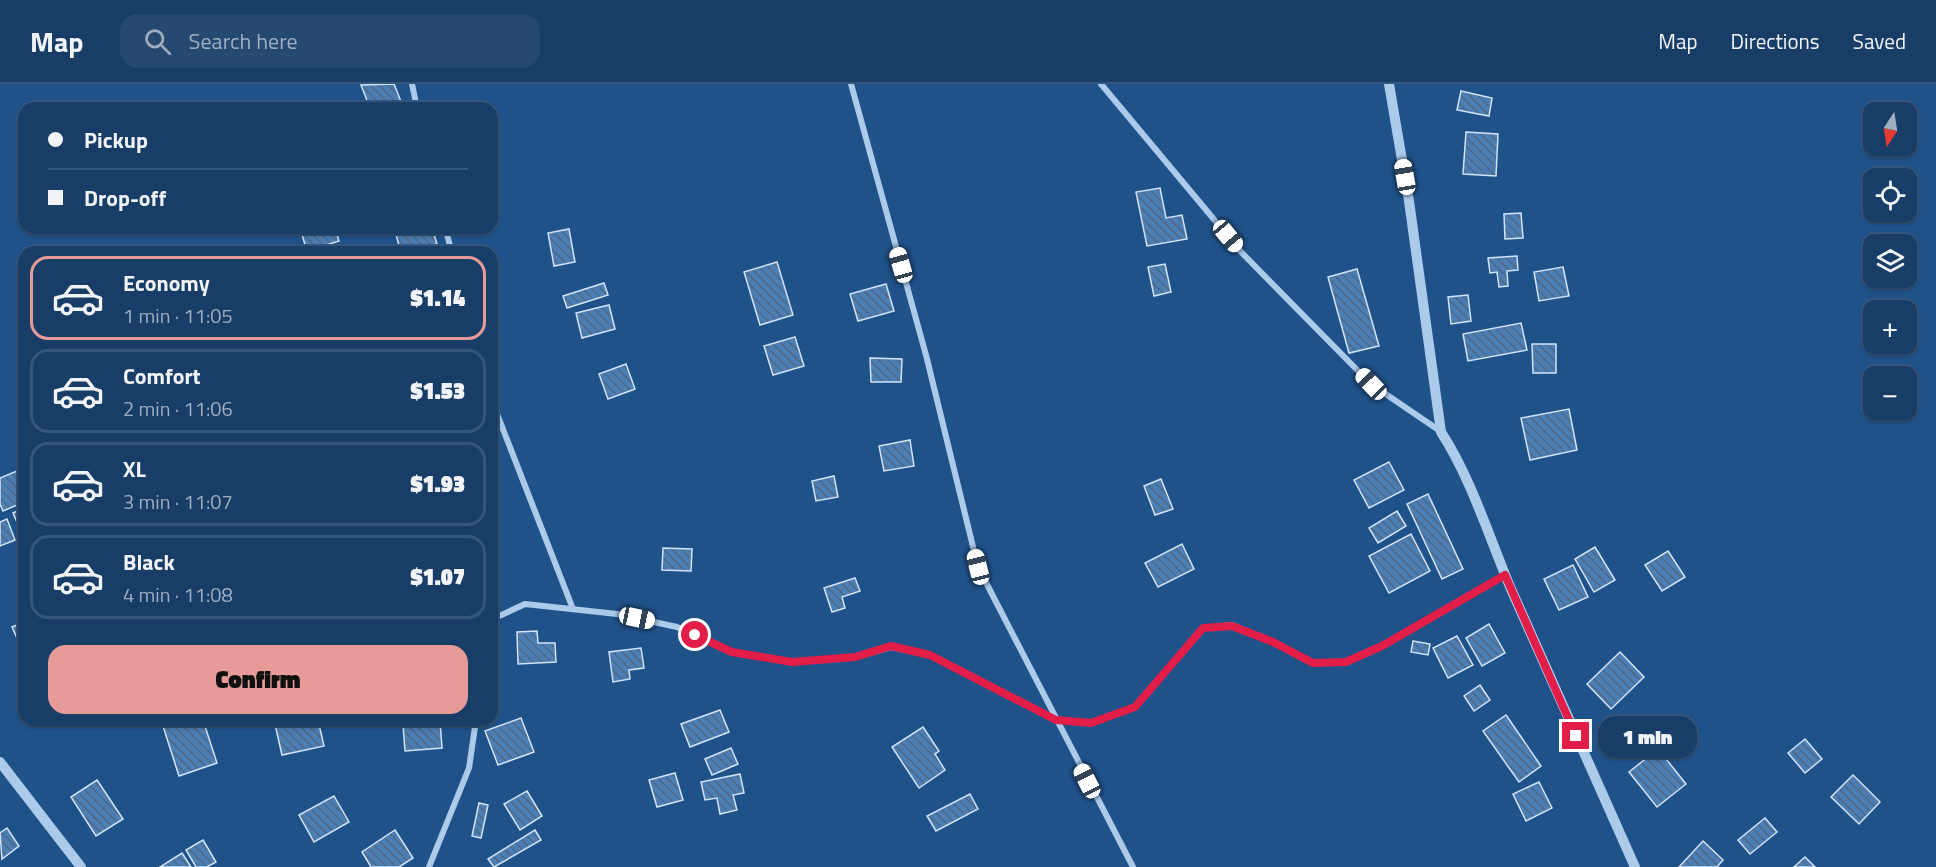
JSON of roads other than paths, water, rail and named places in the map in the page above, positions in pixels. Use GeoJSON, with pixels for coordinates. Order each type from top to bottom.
{"type":"FeatureCollection","features":[{"type":"Feature","properties":{"kind":"street"},"geometry":{"type":"LineString","coordinates":[[412,84],[416,102]]}},
{"type":"Feature","properties":{"kind":"street"},"geometry":{"type":"LineString","coordinates":[[851,84],[926,356],[978,567],[1133,867]]}},
{"type":"Feature","properties":{"kind":"street"},"geometry":{"type":"LineString","coordinates":[[1101,84],[1242,252],[1371,384],[1441,432],[1461,462],[1473,499],[1505,575],[1635,867]]}},
{"type":"Feature","properties":{"kind":"street"},"geometry":{"type":"LineString","coordinates":[[1389,84],[1409,201],[1441,432]]}},
{"type":"Feature","properties":{"kind":"street"},"geometry":{"type":"LineString","coordinates":[[498,416],[573,609]]}},
{"type":"Feature","properties":{"kind":"street"},"geometry":{"type":"LineString","coordinates":[[498,616],[525,604],[617,614],[677,627],[732,652],[792,662],[855,657],[891,646],[930,655],[1056,720],[1091,723],[1135,707],[1203,628],[1232,626],[1273,642],[1313,663],[1346,662],[1382,646],[1505,575]]}},
{"type":"Feature","properties":{"kind":"street"},"geometry":{"type":"LineString","coordinates":[[429,867],[469,768],[475,726]]}},
{"type":"Feature","properties":{"kind":"street"},"geometry":{"type":"LineString","coordinates":[[0,762],[81,867]]}}]}
